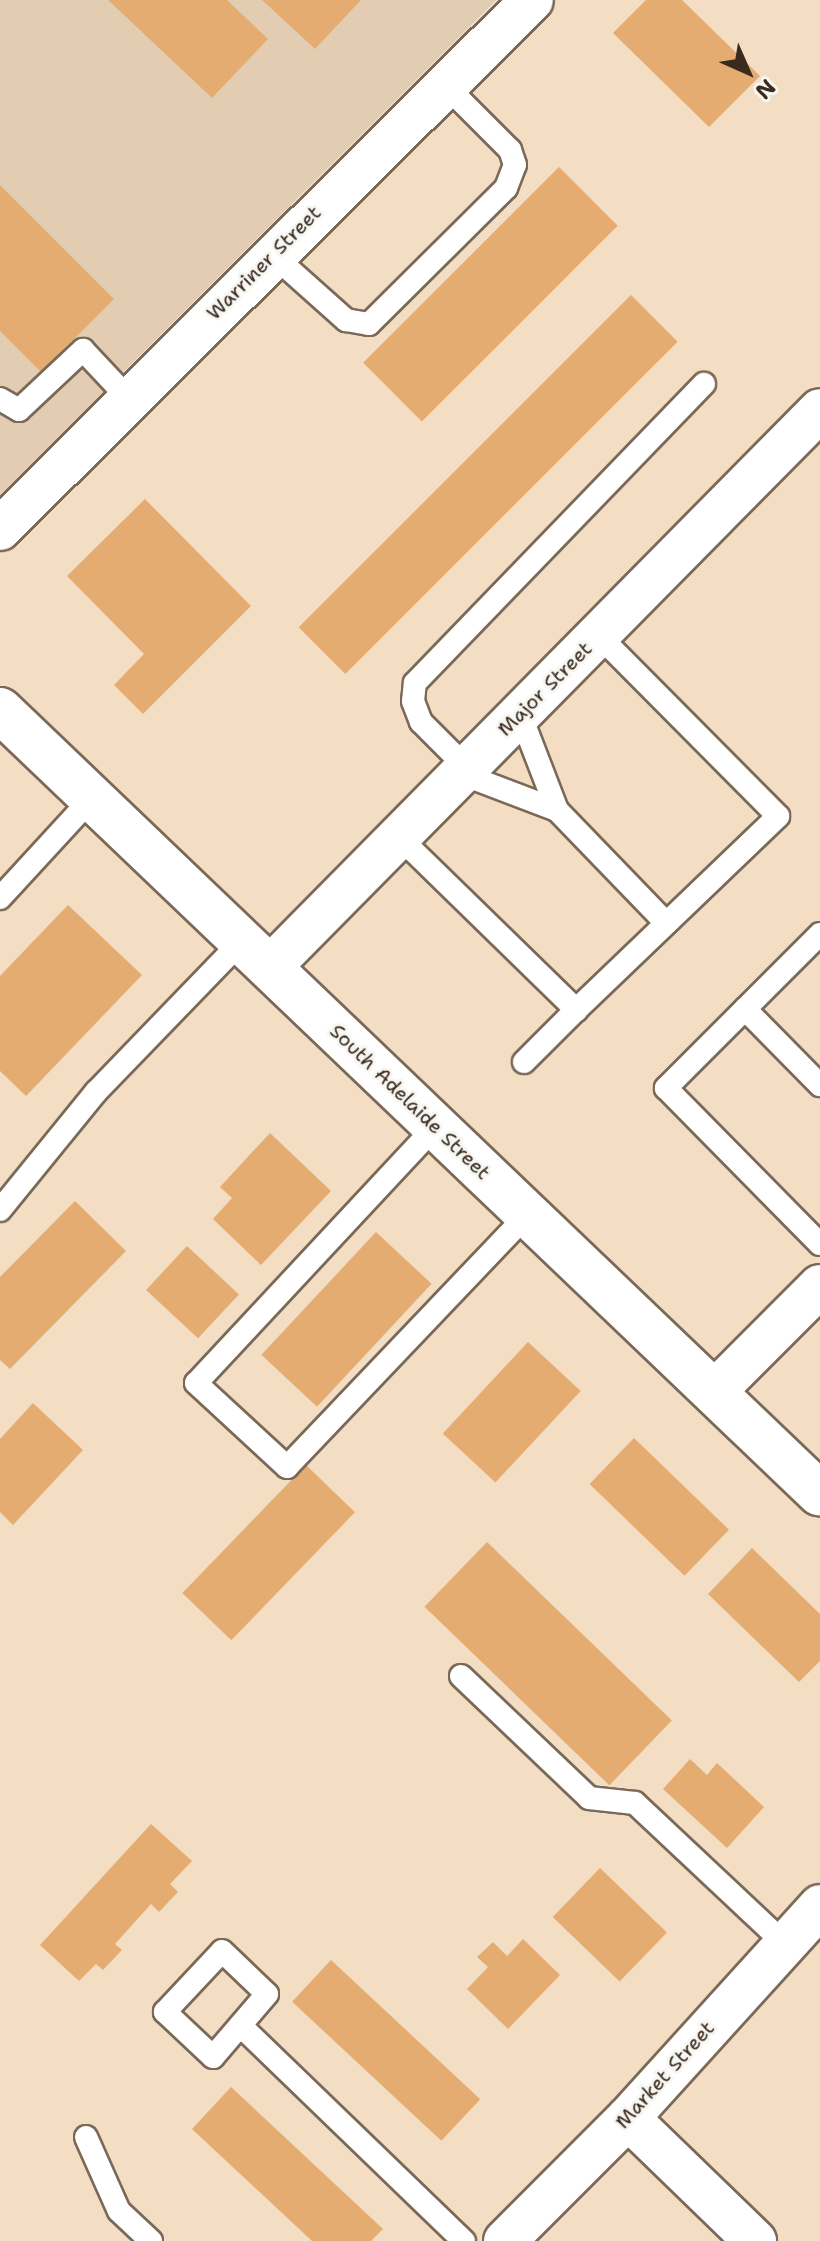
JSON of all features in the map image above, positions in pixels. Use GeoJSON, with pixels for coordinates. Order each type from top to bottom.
{"type":"FeatureCollection","features":[{"type":"Feature","properties":{"kind":"street","name":"Warriner Street"},"geometry":{"type":"LineString","coordinates":[[0,529],[443,83],[532,0]]}},
{"type":"Feature","properties":{"kind":"street","name":"Major Street"},"geometry":{"type":"LineString","coordinates":[[255,955],[399,837],[820,410]]}},
{"type":"Feature","properties":{"kind":"street","name":"South Adelaide Street"},"geometry":{"type":"LineString","coordinates":[[0,710],[820,1494]]}},
{"type":"Feature","properties":{"kind":"street"},"geometry":{"type":"LineString","coordinates":[[714,1392],[820,1286]]}},
{"type":"Feature","properties":{"kind":"street","name":"Market Street"},"geometry":{"type":"LineString","coordinates":[[505,2241],[628,2118],[820,1906]]}},
{"type":"Feature","properties":{"kind":"street"},"geometry":{"type":"LineString","coordinates":[[628,2118],[755,2241]]}},
{"type":"Feature","properties":{"kind":"lane"},"geometry":{"type":"LineString","coordinates":[[273,255],[346,320],[369,324],[506,188],[515,165],[510,150],[443,83]]}},
{"type":"Feature","properties":{"kind":"lane"},"geometry":{"type":"LineString","coordinates":[[0,399],[19,410],[83,350],[129,399]]}},
{"type":"Feature","properties":{"kind":"lane"},"geometry":{"type":"LineString","coordinates":[[557,810],[464,771],[421,722],[413,701],[415,683],[704,384]]}},
{"type":"Feature","properties":{"kind":"lane"},"geometry":{"type":"LineString","coordinates":[[524,1062],[778,816],[598,635]]}},
{"type":"Feature","properties":{"kind":"lane"},"geometry":{"type":"LineString","coordinates":[[520,714],[557,810],[666,923]]}},
{"type":"Feature","properties":{"kind":"lane"},"geometry":{"type":"LineString","coordinates":[[0,898],[92,798]]}},
{"type":"Feature","properties":{"kind":"lane"},"geometry":{"type":"LineString","coordinates":[[399,837],[576,1010]]}},
{"type":"Feature","properties":{"kind":"lane"},"geometry":{"type":"LineString","coordinates":[[820,934],[666,1088],[820,1244]]}},
{"type":"Feature","properties":{"kind":"lane"},"geometry":{"type":"LineString","coordinates":[[0,1210],[96,1092],[255,955]]}},
{"type":"Feature","properties":{"kind":"lane"},"geometry":{"type":"LineString","coordinates":[[745,1009],[820,1085]]}},
{"type":"Feature","properties":{"kind":"lane"},"geometry":{"type":"LineString","coordinates":[[435,1127],[196,1383],[287,1467],[528,1214]]}},
{"type":"Feature","properties":{"kind":"lane"},"geometry":{"type":"LineString","coordinates":[[461,1676],[589,1798],[635,1803],[784,1943]]}},
{"type":"Feature","properties":{"kind":"lane"},"geometry":{"type":"LineString","coordinates":[[222,1951],[267,1994],[241,2026],[213,2057],[165,2012],[222,1951]]}},
{"type":"Feature","properties":{"kind":"lane"},"geometry":{"type":"LineString","coordinates":[[241,2026],[464,2241]]}},
{"type":"Feature","properties":{"kind":"lane"},"geometry":{"type":"LineString","coordinates":[[86,2137],[119,2211],[151,2241]]}},
{"type":"Feature","properties":{"kind":"shaded area"},"geometry":{"type":"Polygon","coordinates":[[[0,0],[496,0],[0,495],[0,0]]]}},
{"type":"Feature","properties":{"kind":"building"},"geometry":{"type":"Polygon","coordinates":[[[108,0],[227,0],[268,39],[212,98],[108,0]]]}},
{"type":"Feature","properties":{"kind":"building"},"geometry":{"type":"Polygon","coordinates":[[[262,0],[361,0],[315,49],[262,0]]]}},
{"type":"Feature","properties":{"kind":"building"},"geometry":{"type":"Polygon","coordinates":[[[646,0],[682,0],[760,76],[709,127],[613,33],[646,0]]]}},
{"type":"Feature","properties":{"kind":"building"},"geometry":{"type":"Polygon","coordinates":[[[559,167],[618,226],[422,422],[363,363],[559,167]]]}},
{"type":"Feature","properties":{"kind":"building"},"geometry":{"type":"Polygon","coordinates":[[[0,185],[114,299],[41,372],[0,331],[0,185]]]}},
{"type":"Feature","properties":{"kind":"building"},"geometry":{"type":"Polygon","coordinates":[[[631,295],[678,342],[345,674],[299,627],[631,295]]]}},
{"type":"Feature","properties":{"kind":"building"},"geometry":{"type":"Polygon","coordinates":[[[145,499],[251,606],[143,714],[114,685],[144,654],[67,576],[145,499]]]}},
{"type":"Feature","properties":{"kind":"building"},"geometry":{"type":"Polygon","coordinates":[[[68,905],[142,975],[26,1096],[0,1071],[0,976],[68,905]]]}},
{"type":"Feature","properties":{"kind":"building"},"geometry":{"type":"Polygon","coordinates":[[[270,1133],[331,1191],[261,1265],[213,1219],[232,1198],[220,1187],[270,1133]]]}},
{"type":"Feature","properties":{"kind":"building"},"geometry":{"type":"Polygon","coordinates":[[[75,1201],[126,1251],[10,1369],[0,1360],[0,1277],[75,1201]]]}},
{"type":"Feature","properties":{"kind":"building"},"geometry":{"type":"Polygon","coordinates":[[[376,1232],[432,1284],[317,1407],[261,1355],[376,1232]]]}},
{"type":"Feature","properties":{"kind":"building"},"geometry":{"type":"Polygon","coordinates":[[[187,1246],[239,1294],[198,1338],[146,1290],[187,1246]]]}},
{"type":"Feature","properties":{"kind":"building"},"geometry":{"type":"Polygon","coordinates":[[[528,1342],[581,1391],[495,1483],[443,1433],[528,1342]]]}},
{"type":"Feature","properties":{"kind":"building"},"geometry":{"type":"Polygon","coordinates":[[[33,1403],[83,1450],[13,1525],[0,1512],[0,1439],[33,1403]]]}},
{"type":"Feature","properties":{"kind":"building"},"geometry":{"type":"Polygon","coordinates":[[[634,1438],[729,1530],[684,1576],[590,1484],[634,1438]]]}},
{"type":"Feature","properties":{"kind":"building"},"geometry":{"type":"Polygon","coordinates":[[[306,1465],[355,1512],[231,1640],[182,1593],[306,1465]]]}},
{"type":"Feature","properties":{"kind":"building"},"geometry":{"type":"Polygon","coordinates":[[[487,1542],[672,1721],[609,1785],[424,1607],[487,1542]]]}},
{"type":"Feature","properties":{"kind":"building"},"geometry":{"type":"Polygon","coordinates":[[[752,1548],[820,1614],[820,1661],[799,1682],[708,1594],[752,1548]]]}},
{"type":"Feature","properties":{"kind":"building"},"geometry":{"type":"Polygon","coordinates":[[[690,1759],[707,1775],[717,1763],[764,1807],[727,1848],[663,1789],[690,1759]]]}},
{"type":"Feature","properties":{"kind":"building"},"geometry":{"type":"Polygon","coordinates":[[[151,1824],[192,1861],[170,1884],[178,1892],[159,1912],[151,1904],[115,1944],[122,1950],[103,1970],[96,1964],[79,1981],[40,1945],[151,1824]]]}},
{"type":"Feature","properties":{"kind":"building"},"geometry":{"type":"Polygon","coordinates":[[[600,1868],[667,1933],[620,1982],[553,1917],[600,1868]]]}},
{"type":"Feature","properties":{"kind":"building"},"geometry":{"type":"Polygon","coordinates":[[[523,1939],[560,1975],[508,2029],[467,1989],[488,1967],[477,1957],[493,1942],[507,1956],[523,1939]]]}},
{"type":"Feature","properties":{"kind":"building"},"geometry":{"type":"Polygon","coordinates":[[[331,1960],[480,2099],[441,2141],[292,2002],[331,1960]]]}},
{"type":"Feature","properties":{"kind":"building"},"geometry":{"type":"Polygon","coordinates":[[[231,2087],[383,2229],[371,2241],[312,2241],[192,2129],[231,2087]]]}}]}
